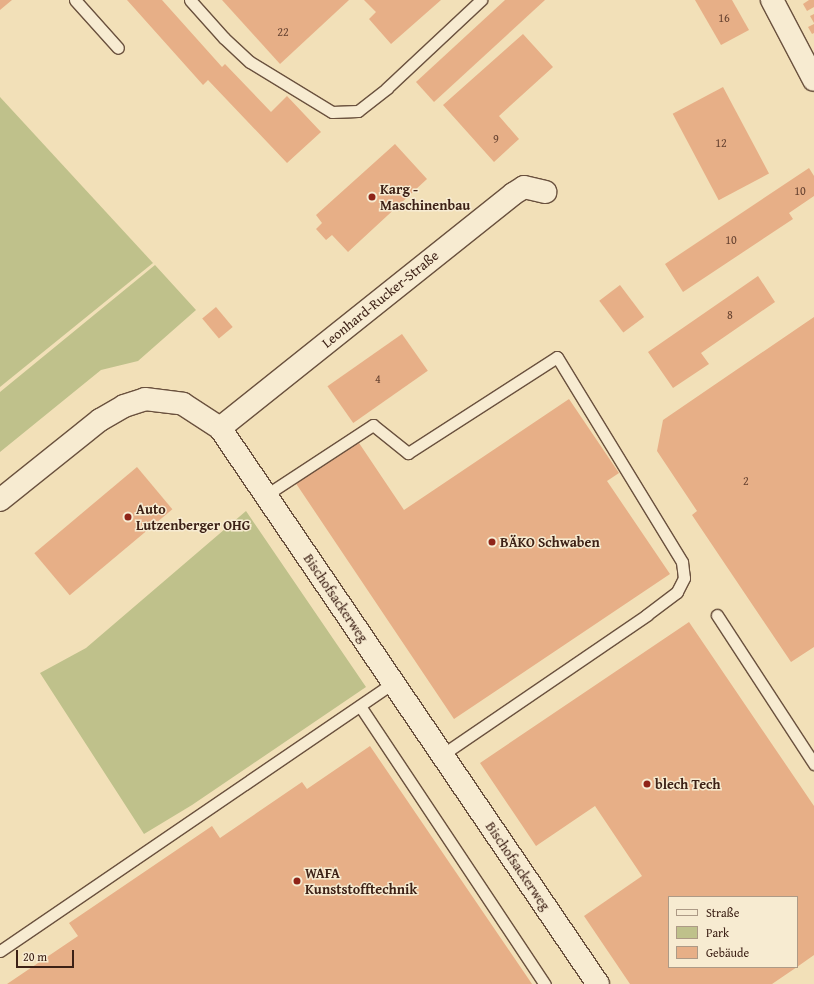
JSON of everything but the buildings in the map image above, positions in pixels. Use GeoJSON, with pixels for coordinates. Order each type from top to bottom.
{"type":"FeatureCollection","features":[{"type":"Feature","properties":{"kind":"street"},"geometry":{"type":"LineString","coordinates":[[772,0],[813,74]]}},
{"type":"Feature","properties":{"kind":"street","name":"Leonhard-Rucker-Straße"},"geometry":{"type":"LineString","coordinates":[[220,428],[513,194],[524,187],[545,192]]}},
{"type":"Feature","properties":{"kind":"street","name":"Bischofsackerweg"},"geometry":{"type":"LineString","coordinates":[[0,500],[100,420],[124,406],[145,399],[183,404],[220,428],[598,984]]}},
{"type":"Feature","properties":{"kind":"lane"},"geometry":{"type":"LineString","coordinates":[[75,0],[118,48]]}},
{"type":"Feature","properties":{"kind":"lane"},"geometry":{"type":"LineString","coordinates":[[190,0],[224,38],[250,62],[332,112],[358,111],[387,88],[481,0]]}},
{"type":"Feature","properties":{"kind":"lane"},"geometry":{"type":"LineString","coordinates":[[266,495],[373,425],[408,453],[557,357],[682,562],[684,578],[677,592],[647,615],[442,755]]}},
{"type":"Feature","properties":{"kind":"lane"},"geometry":{"type":"LineString","coordinates":[[717,615],[814,764]]}},
{"type":"Feature","properties":{"kind":"lane"},"geometry":{"type":"LineString","coordinates":[[0,951],[394,683]]}},
{"type":"Feature","properties":{"kind":"lane"},"geometry":{"type":"LineString","coordinates":[[360,706],[545,984]]}},
{"type":"Feature","properties":{"kind":"green space"},"geometry":{"type":"Polygon","coordinates":[[[0,97],[153,263],[0,387],[0,97]]]}},
{"type":"Feature","properties":{"kind":"green space"},"geometry":{"type":"Polygon","coordinates":[[[155,265],[196,310],[138,361],[101,370],[0,452],[0,392],[155,265]]]}},
{"type":"Feature","properties":{"kind":"green space"},"geometry":{"type":"Polygon","coordinates":[[[246,511],[366,687],[192,805],[144,834],[40,673],[86,648],[246,511]]]}},
{"type":"Feature","properties":{"kind":"place","name":"Karg - Maschinenbau"},"geometry":{"type":"Point","coordinates":[372,197]}},
{"type":"Feature","properties":{"kind":"place","name":"Auto Lutzenberger OHG"},"geometry":{"type":"Point","coordinates":[128,517]}},
{"type":"Feature","properties":{"kind":"place","name":"BÄKO Schwaben"},"geometry":{"type":"Point","coordinates":[492,542]}},
{"type":"Feature","properties":{"kind":"place","name":"blech Tech"},"geometry":{"type":"Point","coordinates":[647,784]}},
{"type":"Feature","properties":{"kind":"place","name":"WAFA Kunststofftechnik"},"geometry":{"type":"Point","coordinates":[297,881]}}]}
